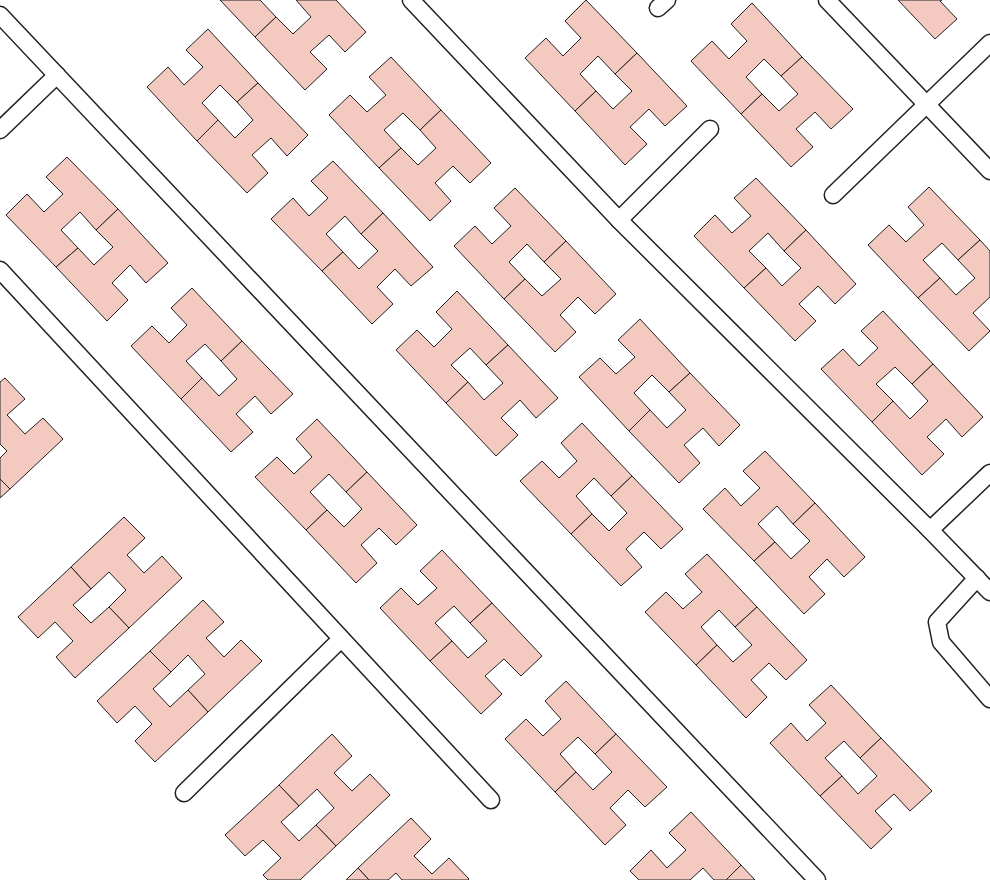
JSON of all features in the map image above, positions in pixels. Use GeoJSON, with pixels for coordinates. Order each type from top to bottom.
{"type":"FeatureCollection","features":[{"type":"Feature","properties":{"kind":"lane"},"geometry":{"type":"LineString","coordinates":[[411,0],[619,220],[990,592]]}},
{"type":"Feature","properties":{"kind":"lane"},"geometry":{"type":"LineString","coordinates":[[827,0],[990,171]]}},
{"type":"Feature","properties":{"kind":"lane"},"geometry":{"type":"LineString","coordinates":[[0,15],[817,880]]}},
{"type":"Feature","properties":{"kind":"lane"},"geometry":{"type":"LineString","coordinates":[[833,195],[990,43]]}},
{"type":"Feature","properties":{"kind":"lane"},"geometry":{"type":"LineString","coordinates":[[0,130],[57,75]]}},
{"type":"Feature","properties":{"kind":"lane"},"geometry":{"type":"LineString","coordinates":[[619,220],[710,130]]}},
{"type":"Feature","properties":{"kind":"lane"},"geometry":{"type":"LineString","coordinates":[[0,270],[490,800]]}},
{"type":"Feature","properties":{"kind":"lane"},"geometry":{"type":"LineString","coordinates":[[930,530],[990,473]]}},
{"type":"Feature","properties":{"kind":"lane"},"geometry":{"type":"LineString","coordinates":[[976,578],[937,622],[941,642],[990,698]]}},
{"type":"Feature","properties":{"kind":"lane"},"geometry":{"type":"LineString","coordinates":[[184,793],[341,639]]}},
{"type":"Feature","properties":{"kind":"building"},"geometry":{"type":"Polygon","coordinates":[[[220,0],[260,0],[276,17],[255,37],[220,0]]]}},
{"type":"Feature","properties":{"kind":"building"},"geometry":{"type":"Polygon","coordinates":[[[296,0],[336,0],[366,32],[345,52],[329,35],[310,52],[327,69],[305,90],[255,37],[276,17],[293,34],[311,17],[296,0]]]}},
{"type":"Feature","properties":{"kind":"building"},"geometry":{"type":"Polygon","coordinates":[[[586,0],[637,53],[615,74],[598,56],[580,74],[596,91],[575,111],[525,58],[546,38],[563,56],[581,38],[565,21],[586,0]]]}},
{"type":"Feature","properties":{"kind":"building"},"geometry":{"type":"Polygon","coordinates":[[[898,0],[942,0],[940,1],[957,19],[935,39],[898,0]]]}},
{"type":"Feature","properties":{"kind":"building"},"geometry":{"type":"Polygon","coordinates":[[[752,3],[802,57],[781,76],[764,59],[746,77],[762,94],[741,114],[691,61],[712,41],[729,59],[747,41],[731,24],[752,3]]]}},
{"type":"Feature","properties":{"kind":"building"},"geometry":{"type":"Polygon","coordinates":[[[208,29],[258,83],[237,102],[220,85],[202,103],[218,120],[197,141],[147,87],[168,67],[184,85],[203,67],[186,50],[208,29]]]}},
{"type":"Feature","properties":{"kind":"building"},"geometry":{"type":"Polygon","coordinates":[[[637,53],[687,106],[665,126],[649,109],[630,127],[647,144],[625,165],[575,111],[596,91],[613,109],[632,91],[615,74],[637,53]]]}},
{"type":"Feature","properties":{"kind":"building"},"geometry":{"type":"Polygon","coordinates":[[[391,57],[441,110],[420,130],[403,113],[384,130],[401,148],[379,168],[329,115],[350,95],[367,112],[386,95],[369,77],[391,57]]]}},
{"type":"Feature","properties":{"kind":"building"},"geometry":{"type":"Polygon","coordinates":[[[802,57],[853,109],[831,129],[815,112],[796,129],[813,147],[791,167],[741,114],[762,94],[779,111],[798,94],[781,76],[802,57]]]}},
{"type":"Feature","properties":{"kind":"building"},"geometry":{"type":"Polygon","coordinates":[[[258,83],[308,135],[287,156],[271,138],[252,155],[268,173],[247,193],[197,141],[218,120],[235,138],[253,120],[237,102],[258,83]]]}},
{"type":"Feature","properties":{"kind":"building"},"geometry":{"type":"Polygon","coordinates":[[[441,110],[491,163],[470,183],[453,166],[435,183],[451,201],[430,221],[379,168],[401,148],[418,165],[436,148],[420,130],[441,110]]]}},
{"type":"Feature","properties":{"kind":"building"},"geometry":{"type":"Polygon","coordinates":[[[67,157],[118,209],[96,230],[80,212],[61,230],[78,248],[56,267],[6,215],[27,194],[44,212],[63,194],[46,177],[67,157]]]}},
{"type":"Feature","properties":{"kind":"building"},"geometry":{"type":"Polygon","coordinates":[[[333,161],[383,213],[361,234],[345,216],[326,234],[343,252],[322,271],[271,219],[293,198],[309,216],[328,198],[311,181],[333,161]]]}},
{"type":"Feature","properties":{"kind":"building"},"geometry":{"type":"Polygon","coordinates":[[[756,178],[806,230],[784,251],[768,233],[749,251],[766,268],[744,288],[694,236],[715,215],[732,233],[751,216],[734,198],[756,178]]]}},
{"type":"Feature","properties":{"kind":"building"},"geometry":{"type":"Polygon","coordinates":[[[929,187],[980,240],[958,260],[942,243],[923,260],[940,278],[918,298],[868,245],[889,225],[906,242],[924,225],[908,207],[929,187]]]}},
{"type":"Feature","properties":{"kind":"building"},"geometry":{"type":"Polygon","coordinates":[[[515,188],[566,241],[544,262],[527,244],[509,262],[525,279],[504,299],[454,246],[475,226],[492,244],[511,226],[494,208],[515,188]]]}},
{"type":"Feature","properties":{"kind":"building"},"geometry":{"type":"Polygon","coordinates":[[[118,209],[168,263],[146,283],[130,265],[112,283],[128,300],[107,321],[56,267],[78,248],[94,265],[113,247],[96,230],[118,209]]]}},
{"type":"Feature","properties":{"kind":"building"},"geometry":{"type":"Polygon","coordinates":[[[383,213],[433,267],[411,286],[395,269],[377,287],[393,304],[372,324],[322,271],[343,252],[359,269],[378,251],[361,234],[383,213]]]}},
{"type":"Feature","properties":{"kind":"building"},"geometry":{"type":"Polygon","coordinates":[[[806,230],[856,284],[835,304],[818,286],[799,304],[816,321],[795,341],[744,288],[766,268],[782,286],[801,268],[784,251],[806,230]]]}},
{"type":"Feature","properties":{"kind":"building"},"geometry":{"type":"Polygon","coordinates":[[[980,240],[990,251],[990,297],[973,313],[990,331],[969,351],[918,298],[940,278],[956,295],[975,278],[958,260],[980,240]]]}},
{"type":"Feature","properties":{"kind":"building"},"geometry":{"type":"Polygon","coordinates":[[[566,241],[616,294],[595,314],[578,297],[560,315],[576,332],[555,352],[504,299],[525,279],[542,296],[561,279],[544,262],[566,241]]]}},
{"type":"Feature","properties":{"kind":"building"},"geometry":{"type":"Polygon","coordinates":[[[192,288],[242,341],[221,361],[205,344],[186,361],[202,378],[181,399],[131,346],[152,326],[169,343],[187,325],[171,308],[192,288]]]}},
{"type":"Feature","properties":{"kind":"building"},"geometry":{"type":"Polygon","coordinates":[[[457,291],[508,345],[486,365],[470,348],[451,365],[468,382],[446,403],[396,350],[417,330],[434,347],[452,329],[436,312],[457,291]]]}},
{"type":"Feature","properties":{"kind":"building"},"geometry":{"type":"Polygon","coordinates":[[[883,311],[933,364],[912,384],[895,367],[876,384],[893,401],[872,422],[821,369],[843,349],[859,366],[878,348],[861,331],[883,311]]]}},
{"type":"Feature","properties":{"kind":"building"},"geometry":{"type":"Polygon","coordinates":[[[640,319],[690,373],[669,392],[652,375],[634,393],[650,410],[629,431],[579,377],[600,358],[616,374],[635,357],[618,340],[640,319]]]}},
{"type":"Feature","properties":{"kind":"building"},"geometry":{"type":"Polygon","coordinates":[[[242,341],[293,394],[271,414],[255,396],[236,414],[253,432],[231,452],[181,399],[202,378],[219,396],[237,379],[221,361],[242,341]]]}},
{"type":"Feature","properties":{"kind":"building"},"geometry":{"type":"Polygon","coordinates":[[[508,345],[558,398],[536,418],[520,400],[501,418],[518,435],[496,456],[446,403],[468,382],[484,400],[503,383],[486,365],[508,345]]]}},
{"type":"Feature","properties":{"kind":"building"},"geometry":{"type":"Polygon","coordinates":[[[933,364],[983,417],[962,437],[946,419],[927,437],[944,454],[922,475],[872,422],[893,401],[910,419],[928,401],[912,384],[933,364]]]}},
{"type":"Feature","properties":{"kind":"building"},"geometry":{"type":"Polygon","coordinates":[[[690,373],[740,425],[719,446],[703,428],[684,445],[700,463],[679,483],[629,431],[650,410],[667,428],[686,410],[669,392],[690,373]]]}},
{"type":"Feature","properties":{"kind":"building"},"geometry":{"type":"Polygon","coordinates":[[[5,378],[25,399],[7,415],[25,434],[43,418],[63,439],[10,489],[0,479],[0,458],[7,451],[0,444],[0,382],[5,378]]]}},
{"type":"Feature","properties":{"kind":"building"},"geometry":{"type":"Polygon","coordinates":[[[317,419],[367,472],[346,492],[329,474],[310,492],[327,510],[306,530],[255,477],[277,457],[294,474],[312,457],[296,439],[317,419]]]}},
{"type":"Feature","properties":{"kind":"building"},"geometry":{"type":"Polygon","coordinates":[[[582,423],[632,476],[611,496],[594,478],[576,496],[592,514],[571,534],[520,481],[542,461],[559,478],[577,461],[561,443],[582,423]]]}},
{"type":"Feature","properties":{"kind":"building"},"geometry":{"type":"Polygon","coordinates":[[[765,451],[815,503],[793,524],[777,506],[758,524],[775,542],[754,561],[703,509],[725,488],[741,506],[760,488],[743,471],[765,451]]]}},
{"type":"Feature","properties":{"kind":"building"},"geometry":{"type":"Polygon","coordinates":[[[367,472],[417,525],[396,545],[379,528],[361,545],[377,563],[356,583],[306,530],[327,510],[344,527],[362,509],[346,492],[367,472]]]}},
{"type":"Feature","properties":{"kind":"building"},"geometry":{"type":"Polygon","coordinates":[[[632,476],[683,529],[661,549],[644,532],[626,549],[642,567],[621,586],[571,534],[592,514],[609,531],[627,513],[611,496],[632,476]]]}},
{"type":"Feature","properties":{"kind":"building"},"geometry":{"type":"Polygon","coordinates":[[[0,479],[10,489],[0,498],[0,479]]]}},
{"type":"Feature","properties":{"kind":"building"},"geometry":{"type":"Polygon","coordinates":[[[815,503],[865,557],[844,577],[827,559],[809,577],[825,594],[804,614],[754,561],[775,542],[791,559],[810,541],[793,524],[815,503]]]}},
{"type":"Feature","properties":{"kind":"building"},"geometry":{"type":"Polygon","coordinates":[[[124,517],[145,538],[127,555],[144,573],[162,556],[182,578],[129,628],[109,607],[126,590],[109,572],[91,589],[71,567],[124,517]]]}},
{"type":"Feature","properties":{"kind":"building"},"geometry":{"type":"Polygon","coordinates":[[[442,550],[492,603],[470,623],[454,606],[435,623],[452,641],[430,661],[380,608],[401,588],[418,605],[437,588],[420,571],[442,550]]]}},
{"type":"Feature","properties":{"kind":"building"},"geometry":{"type":"Polygon","coordinates":[[[707,554],[757,607],[735,627],[719,610],[701,627],[717,645],[696,665],[645,612],[666,592],[683,609],[702,592],[685,574],[707,554]]]}},
{"type":"Feature","properties":{"kind":"building"},"geometry":{"type":"Polygon","coordinates":[[[71,567],[91,589],[73,605],[91,623],[109,607],[129,628],[75,678],[56,657],[73,641],[55,622],[38,638],[18,617],[71,567]]]}},
{"type":"Feature","properties":{"kind":"building"},"geometry":{"type":"Polygon","coordinates":[[[203,600],[224,622],[206,638],[224,657],[241,640],[262,661],[208,712],[188,690],[205,674],[188,655],[171,672],[150,651],[203,600]]]}},
{"type":"Feature","properties":{"kind":"building"},"geometry":{"type":"Polygon","coordinates":[[[492,603],[542,656],[521,676],[504,659],[485,676],[502,694],[481,714],[430,661],[452,641],[468,658],[487,641],[470,623],[492,603]]]}},
{"type":"Feature","properties":{"kind":"building"},"geometry":{"type":"Polygon","coordinates":[[[757,607],[807,660],[786,680],[769,663],[751,680],[767,697],[746,718],[696,665],[717,645],[733,662],[752,645],[735,627],[757,607]]]}},
{"type":"Feature","properties":{"kind":"building"},"geometry":{"type":"Polygon","coordinates":[[[150,651],[171,672],[153,689],[170,707],[188,690],[208,712],[155,762],[135,741],[152,724],[135,706],[117,723],[97,701],[150,651]]]}},
{"type":"Feature","properties":{"kind":"building"},"geometry":{"type":"Polygon","coordinates":[[[566,681],[616,734],[595,754],[578,737],[560,754],[576,772],[555,792],[505,739],[526,719],[543,736],[561,719],[545,701],[566,681]]]}},
{"type":"Feature","properties":{"kind":"building"},"geometry":{"type":"Polygon","coordinates":[[[831,685],[881,738],[860,758],[844,741],[825,758],[842,776],[820,796],[770,743],[791,723],[807,741],[826,723],[809,705],[831,685]]]}},
{"type":"Feature","properties":{"kind":"building"},"geometry":{"type":"Polygon","coordinates":[[[332,734],[352,756],[334,773],[352,791],[370,774],[390,795],[336,846],[316,825],[334,808],[317,789],[299,806],[279,785],[332,734]]]}},
{"type":"Feature","properties":{"kind":"building"},"geometry":{"type":"Polygon","coordinates":[[[616,734],[667,787],[645,807],[628,790],[610,808],[626,825],[605,845],[555,792],[576,772],[593,790],[612,772],[595,754],[616,734]]]}},
{"type":"Feature","properties":{"kind":"building"},"geometry":{"type":"Polygon","coordinates":[[[881,738],[932,791],[910,811],[894,794],[875,811],[892,829],[871,849],[820,796],[842,776],[858,794],[877,776],[860,758],[881,738]]]}},
{"type":"Feature","properties":{"kind":"building"},"geometry":{"type":"Polygon","coordinates":[[[279,785],[299,806],[281,822],[299,841],[316,825],[336,846],[300,880],[268,880],[263,875],[281,858],[263,840],[245,856],[225,835],[279,785]]]}},
{"type":"Feature","properties":{"kind":"building"},"geometry":{"type":"Polygon","coordinates":[[[691,812],[741,865],[726,880],[714,880],[703,868],[690,880],[639,880],[630,871],[651,850],[667,868],[686,850],[669,833],[691,812]]]}},
{"type":"Feature","properties":{"kind":"building"},"geometry":{"type":"Polygon","coordinates":[[[411,818],[431,839],[414,856],[432,874],[449,858],[468,880],[402,880],[396,873],[388,880],[369,880],[358,868],[411,818]]]}},
{"type":"Feature","properties":{"kind":"building"},"geometry":{"type":"Polygon","coordinates":[[[741,865],[755,880],[726,880],[741,865]]]}},
{"type":"Feature","properties":{"kind":"building"},"geometry":{"type":"Polygon","coordinates":[[[358,868],[369,880],[346,880],[358,868]]]}}]}
